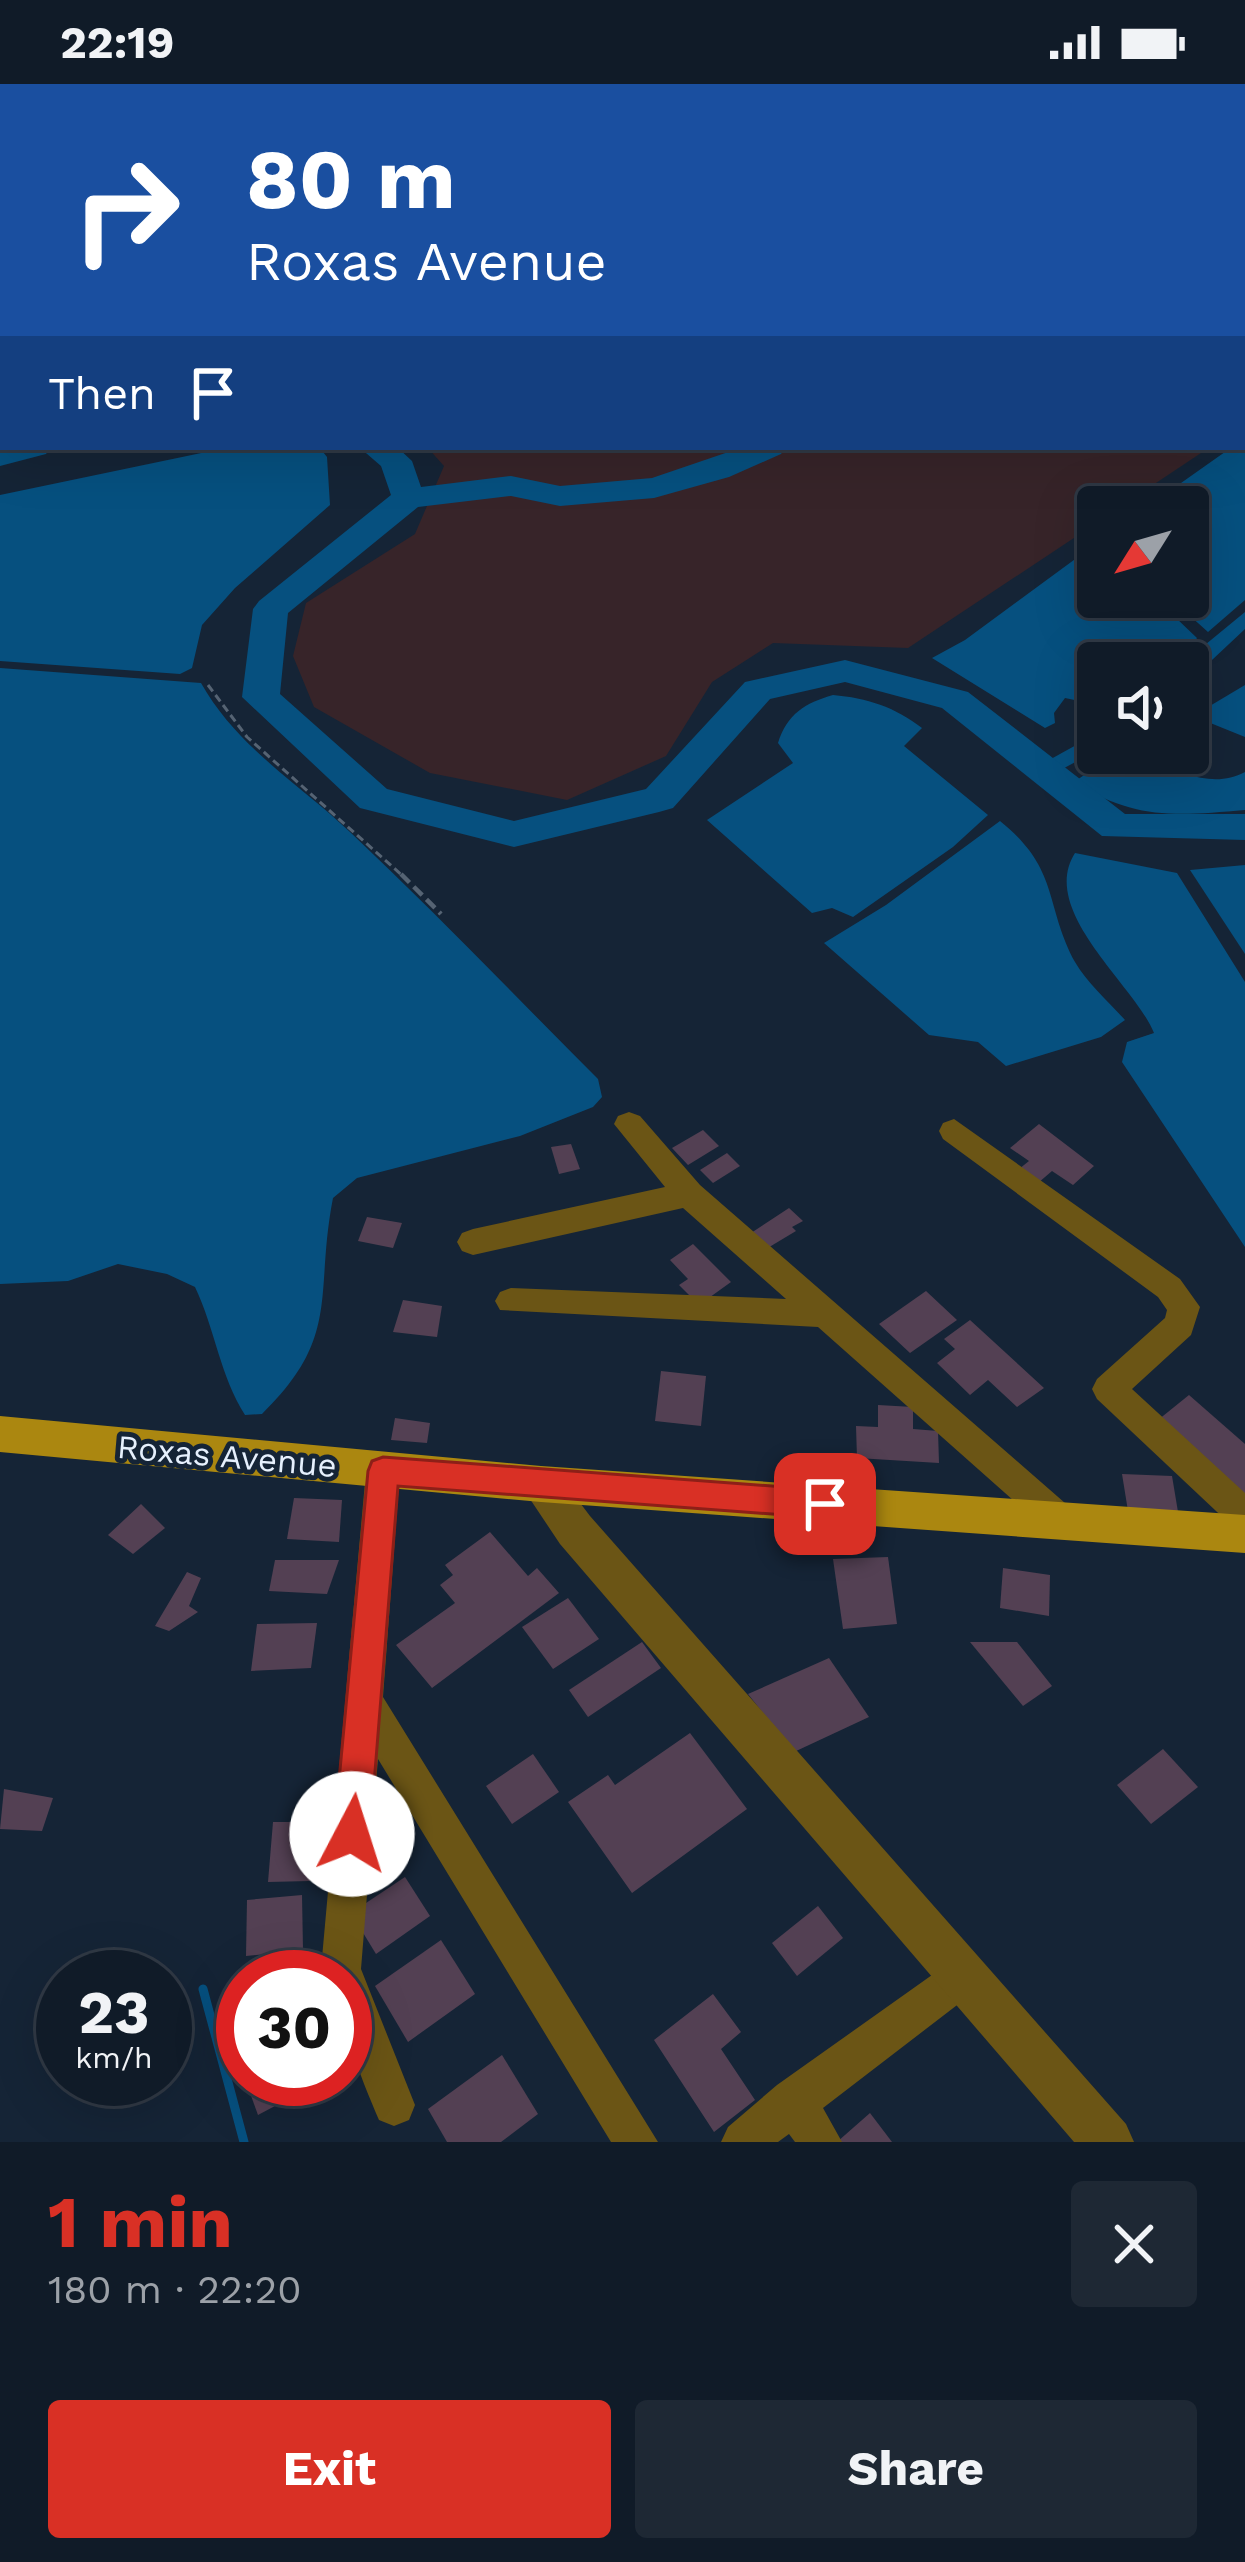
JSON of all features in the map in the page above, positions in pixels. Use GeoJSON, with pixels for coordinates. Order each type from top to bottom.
{"type":"FeatureCollection","features":[{"type":"Feature","properties":{"kind":"main road","name":"Roxas Avenue"},"geometry":{"type":"LineString","coordinates":[[0,1434],[541,1484],[1245,1534]]}},
{"type":"Feature","properties":{"kind":"street"},"geometry":{"type":"LineString","coordinates":[[628,1124],[689,1194],[1061,1521]]}},
{"type":"Feature","properties":{"kind":"street"},"geometry":{"type":"LineString","coordinates":[[954,1131],[1168,1288],[1184,1307],[1179,1325],[1109,1389],[1245,1516]]}},
{"type":"Feature","properties":{"kind":"street"},"geometry":{"type":"LineString","coordinates":[[473,1242],[689,1194]]}},
{"type":"Feature","properties":{"kind":"street"},"geometry":{"type":"LineString","coordinates":[[511,1301],[830,1314]]}},
{"type":"Feature","properties":{"kind":"street"},"geometry":{"type":"LineString","coordinates":[[343,1950],[383,1471]]}},
{"type":"Feature","properties":{"kind":"street"},"geometry":{"type":"LineString","coordinates":[[541,1484],[575,1530],[1108,2142]]}},
{"type":"Feature","properties":{"kind":"street"},"geometry":{"type":"LineString","coordinates":[[363,1700],[636,2142]]}},
{"type":"Feature","properties":{"kind":"street"},"geometry":{"type":"LineString","coordinates":[[743,2142],[963,1974]]}},
{"type":"Feature","properties":{"kind":"street"},"geometry":{"type":"LineString","coordinates":[[372,2048],[394,2105]]}},
{"type":"Feature","properties":{"kind":"street"},"geometry":{"type":"LineString","coordinates":[[793,2100],[820,2142]]}},
{"type":"Feature","properties":{"kind":"path"},"geometry":{"type":"LineString","coordinates":[[208,685],[248,737],[383,855],[442,914]]}},
{"type":"Feature","properties":{"kind":"shaded area"},"geometry":{"type":"Polygon","coordinates":[[[430,450],[1206,450],[1152,486],[1077,486],[1077,536],[908,648],[773,643],[712,682],[666,756],[567,800],[430,773],[314,707],[293,656],[306,603],[415,534],[444,466],[430,450]]]}},
{"type":"Feature","properties":{"kind":"water"},"geometry":{"type":"Polygon","coordinates":[[[216,450],[321,450],[327,457],[330,505],[235,588],[202,625],[192,668],[180,674],[0,661],[0,495],[216,450]]]}},
{"type":"Feature","properties":{"kind":"water"},"geometry":{"type":"Polygon","coordinates":[[[1228,450],[1245,450],[1245,600],[1208,632],[1192,618],[1209,618],[1209,486],[1177,486],[1228,450]]]}},
{"type":"Feature","properties":{"kind":"water"},"geometry":{"type":"Polygon","coordinates":[[[1077,558],[1077,618],[1176,618],[1197,638],[1194,642],[1077,642],[1077,701],[1065,698],[1054,713],[1055,723],[1045,728],[932,658],[965,640],[1077,558]]]}},
{"type":"Feature","properties":{"kind":"water"},"geometry":{"type":"Polygon","coordinates":[[[0,668],[201,683],[250,746],[382,862],[598,1079],[602,1097],[593,1107],[520,1136],[357,1178],[333,1198],[315,1337],[287,1386],[262,1414],[245,1415],[236,1400],[195,1287],[167,1274],[118,1264],[68,1281],[0,1284],[0,668]]]}},
{"type":"Feature","properties":{"kind":"water"},"geometry":{"type":"Polygon","coordinates":[[[1245,685],[1245,737],[1209,722],[1209,706],[1245,685]]]}},
{"type":"Feature","properties":{"kind":"water"},"geometry":{"type":"Polygon","coordinates":[[[833,695],[880,705],[922,728],[904,746],[988,815],[953,847],[853,917],[832,908],[812,913],[707,820],[793,763],[778,743],[786,724],[806,706],[833,695]]]}},
{"type":"Feature","properties":{"kind":"water"},"geometry":{"type":"Polygon","coordinates":[[[1245,772],[1245,810],[1198,814],[1136,809],[1074,782],[1086,774],[1190,774],[1218,779],[1245,772]]]}},
{"type":"Feature","properties":{"kind":"water"},"geometry":{"type":"Polygon","coordinates":[[[1000,821],[1019,838],[1042,871],[1075,962],[1125,1020],[1101,1037],[1006,1066],[978,1042],[929,1035],[824,943],[886,905],[1000,821]]]}},
{"type":"Feature","properties":{"kind":"water"},"geometry":{"type":"Polygon","coordinates":[[[1075,853],[1177,873],[1245,982],[1245,1247],[1122,1062],[1127,1042],[1154,1033],[1079,923],[1069,899],[1067,875],[1075,853]]]}},
{"type":"Feature","properties":{"kind":"water"},"geometry":{"type":"Polygon","coordinates":[[[1245,865],[1245,954],[1190,870],[1245,865]]]}},
{"type":"Feature","properties":{"kind":"building"},"geometry":{"type":"Polygon","coordinates":[[[1039,1124],[1094,1166],[1073,1185],[1052,1171],[1038,1183],[1019,1169],[1029,1161],[1010,1148],[1039,1124]]]}},
{"type":"Feature","properties":{"kind":"building"},"geometry":{"type":"Polygon","coordinates":[[[703,1130],[719,1146],[688,1165],[672,1148],[703,1130]]]}},
{"type":"Feature","properties":{"kind":"building"},"geometry":{"type":"Polygon","coordinates":[[[571,1144],[580,1169],[559,1174],[551,1147],[571,1144]]]}},
{"type":"Feature","properties":{"kind":"building"},"geometry":{"type":"Polygon","coordinates":[[[727,1153],[740,1166],[713,1183],[700,1170],[727,1153]]]}},
{"type":"Feature","properties":{"kind":"building"},"geometry":{"type":"Polygon","coordinates":[[[789,1208],[803,1221],[792,1227],[796,1231],[766,1249],[751,1233],[789,1208]]]}},
{"type":"Feature","properties":{"kind":"building"},"geometry":{"type":"Polygon","coordinates":[[[367,1217],[402,1223],[393,1248],[358,1241],[367,1217]]]}},
{"type":"Feature","properties":{"kind":"building"},"geometry":{"type":"Polygon","coordinates":[[[693,1244],[731,1282],[699,1305],[679,1285],[688,1279],[670,1260],[693,1244]]]}},
{"type":"Feature","properties":{"kind":"building"},"geometry":{"type":"Polygon","coordinates":[[[926,1291],[957,1320],[910,1353],[879,1324],[926,1291]]]}},
{"type":"Feature","properties":{"kind":"building"},"geometry":{"type":"Polygon","coordinates":[[[403,1300],[442,1306],[437,1337],[393,1332],[403,1300]]]}},
{"type":"Feature","properties":{"kind":"building"},"geometry":{"type":"Polygon","coordinates":[[[970,1320],[1044,1388],[1017,1407],[988,1380],[970,1395],[937,1363],[955,1349],[944,1339],[970,1320]]]}},
{"type":"Feature","properties":{"kind":"building"},"geometry":{"type":"Polygon","coordinates":[[[661,1371],[706,1376],[701,1426],[655,1421],[661,1371]]]}},
{"type":"Feature","properties":{"kind":"building"},"geometry":{"type":"Polygon","coordinates":[[[1189,1395],[1245,1444],[1245,1497],[1158,1420],[1189,1395]]]}},
{"type":"Feature","properties":{"kind":"building"},"geometry":{"type":"Polygon","coordinates":[[[878,1405],[913,1407],[913,1429],[938,1431],[939,1463],[857,1458],[856,1426],[878,1427],[878,1405]]]}},
{"type":"Feature","properties":{"kind":"building"},"geometry":{"type":"Polygon","coordinates":[[[395,1418],[430,1423],[427,1443],[391,1440],[395,1418]]]}},
{"type":"Feature","properties":{"kind":"building"},"geometry":{"type":"Polygon","coordinates":[[[1122,1474],[1172,1476],[1178,1512],[1128,1511],[1122,1474]]]}},
{"type":"Feature","properties":{"kind":"building"},"geometry":{"type":"Polygon","coordinates":[[[294,1498],[342,1500],[339,1542],[287,1539],[294,1498]]]}},
{"type":"Feature","properties":{"kind":"building"},"geometry":{"type":"Polygon","coordinates":[[[141,1504],[165,1528],[133,1554],[108,1535],[141,1504]]]}},
{"type":"Feature","properties":{"kind":"building"},"geometry":{"type":"Polygon","coordinates":[[[490,1532],[528,1576],[537,1568],[559,1593],[432,1688],[396,1645],[455,1603],[440,1585],[453,1575],[445,1565],[490,1532]]]}},
{"type":"Feature","properties":{"kind":"building"},"geometry":{"type":"Polygon","coordinates":[[[888,1557],[897,1624],[843,1629],[833,1559],[888,1557]]]}},
{"type":"Feature","properties":{"kind":"building"},"geometry":{"type":"Polygon","coordinates":[[[275,1560],[339,1560],[327,1594],[269,1591],[275,1560]]]}},
{"type":"Feature","properties":{"kind":"building"},"geometry":{"type":"Polygon","coordinates":[[[1003,1568],[1050,1575],[1049,1616],[1000,1608],[1003,1568]]]}},
{"type":"Feature","properties":{"kind":"building"},"geometry":{"type":"Polygon","coordinates":[[[187,1572],[201,1578],[189,1606],[198,1612],[169,1631],[155,1626],[187,1572]]]}},
{"type":"Feature","properties":{"kind":"building"},"geometry":{"type":"Polygon","coordinates":[[[568,1598],[599,1639],[553,1669],[522,1627],[568,1598]]]}},
{"type":"Feature","properties":{"kind":"building"},"geometry":{"type":"Polygon","coordinates":[[[317,1623],[311,1668],[251,1671],[257,1624],[317,1623]]]}},
{"type":"Feature","properties":{"kind":"building"},"geometry":{"type":"Polygon","coordinates":[[[642,1642],[661,1668],[588,1717],[569,1690],[642,1642]]]}},
{"type":"Feature","properties":{"kind":"building"},"geometry":{"type":"Polygon","coordinates":[[[970,1642],[1017,1642],[1052,1686],[1023,1706],[970,1642]]]}},
{"type":"Feature","properties":{"kind":"building"},"geometry":{"type":"Polygon","coordinates":[[[829,1658],[869,1717],[794,1752],[748,1694],[829,1658]]]}},
{"type":"Feature","properties":{"kind":"building"},"geometry":{"type":"Polygon","coordinates":[[[690,1733],[747,1809],[632,1893],[568,1802],[608,1775],[615,1785],[690,1733]]]}},
{"type":"Feature","properties":{"kind":"building"},"geometry":{"type":"Polygon","coordinates":[[[1163,1749],[1198,1787],[1151,1824],[1117,1785],[1163,1749]]]}},
{"type":"Feature","properties":{"kind":"building"},"geometry":{"type":"Polygon","coordinates":[[[533,1754],[559,1792],[512,1824],[486,1786],[533,1754]]]}},
{"type":"Feature","properties":{"kind":"building"},"geometry":{"type":"Polygon","coordinates":[[[4,1789],[53,1798],[42,1831],[0,1829],[4,1789]]]}},
{"type":"Feature","properties":{"kind":"building"},"geometry":{"type":"Polygon","coordinates":[[[273,1822],[315,1822],[310,1881],[268,1882],[273,1822]]]}},
{"type":"Feature","properties":{"kind":"building"},"geometry":{"type":"Polygon","coordinates":[[[405,1877],[430,1916],[376,1954],[351,1913],[405,1877]]]}},
{"type":"Feature","properties":{"kind":"building"},"geometry":{"type":"Polygon","coordinates":[[[302,1895],[303,1950],[246,1950],[247,1900],[302,1895]]]}},
{"type":"Feature","properties":{"kind":"building"},"geometry":{"type":"Polygon","coordinates":[[[818,1906],[843,1938],[797,1976],[772,1943],[818,1906]]]}},
{"type":"Feature","properties":{"kind":"building"},"geometry":{"type":"Polygon","coordinates":[[[441,1940],[475,1994],[408,2042],[375,1986],[441,1940]]]}},
{"type":"Feature","properties":{"kind":"building"},"geometry":{"type":"Polygon","coordinates":[[[713,1994],[741,2032],[721,2049],[755,2100],[714,2132],[654,2040],[713,1994]]]}},
{"type":"Feature","properties":{"kind":"building"},"geometry":{"type":"Polygon","coordinates":[[[502,2055],[538,2114],[501,2142],[447,2142],[428,2109],[502,2055]]]}},
{"type":"Feature","properties":{"kind":"building"},"geometry":{"type":"Polygon","coordinates":[[[255,2106],[275,2106],[258,2115],[255,2106]]]}},
{"type":"Feature","properties":{"kind":"building"},"geometry":{"type":"Polygon","coordinates":[[[870,2113],[892,2142],[837,2142],[870,2113]]]}},
{"type":"Feature","properties":{"kind":"waterway"},"geometry":{"type":"LineString","coordinates":[[0,456],[23,450]]}},
{"type":"Feature","properties":{"kind":"waterway"},"geometry":{"type":"LineString","coordinates":[[380,450],[396,461],[408,498]]}},
{"type":"Feature","properties":{"kind":"waterway"},"geometry":{"type":"LineString","coordinates":[[408,498],[511,486],[560,496],[654,488],[717,470],[763,450]]}},
{"type":"Feature","properties":{"kind":"waterway"},"geometry":{"type":"LineString","coordinates":[[408,498],[271,609],[261,697],[374,799],[514,834],[659,799],[758,690],[845,671],[955,700],[1116,827],[1245,827]]}},
{"type":"Feature","properties":{"kind":"waterway"},"geometry":{"type":"LineString","coordinates":[[1209,651],[1245,618]]}},
{"type":"Feature","properties":{"kind":"waterway"},"geometry":{"type":"LineString","coordinates":[[1043,770],[1077,751]]}},
{"type":"Feature","properties":{"kind":"waterway"},"geometry":{"type":"LineString","coordinates":[[203,1989],[244,2142]]}},
{"type":"Feature","properties":{"kind":"route"},"geometry":{"type":"LineString","coordinates":[[352,1834],[383,1471],[825,1504]]}}]}
